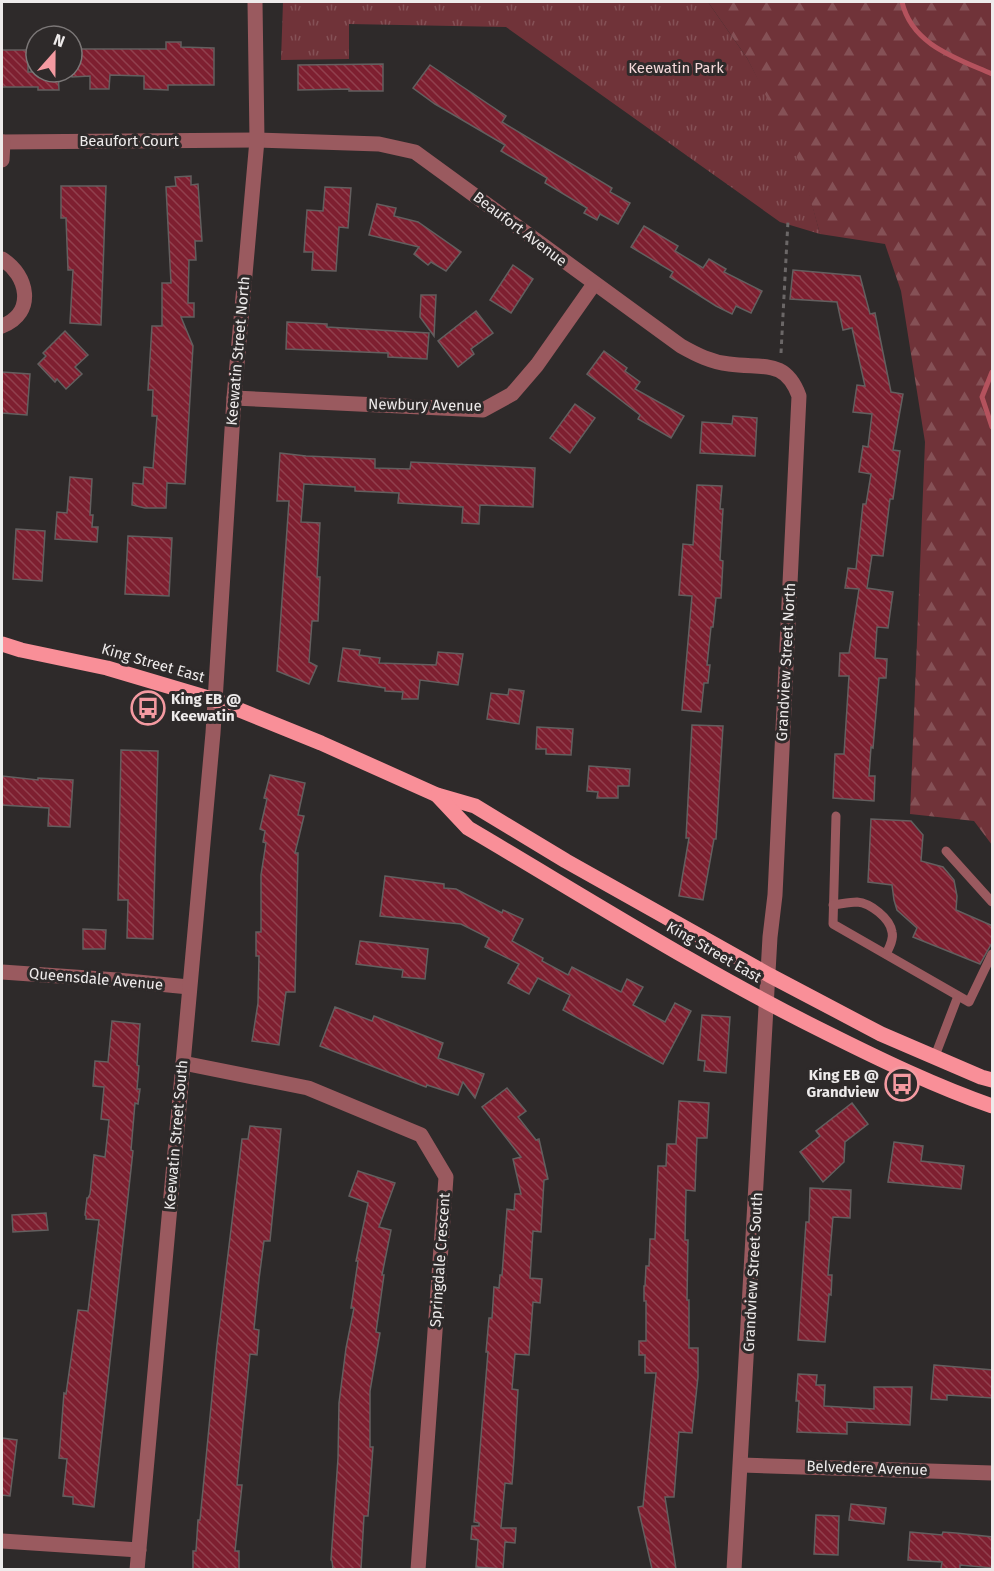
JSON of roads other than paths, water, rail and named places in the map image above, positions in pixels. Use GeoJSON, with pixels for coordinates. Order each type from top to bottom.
{"type":"FeatureCollection","features":[{"type":"Feature","properties":{"kind":"main road","name":"King Street East"},"geometry":{"type":"LineString","coordinates":[[2,644],[107,668],[214,700],[321,743],[436,795],[475,806],[566,861],[769,975],[881,1034],[993,1080]]}},
{"type":"Feature","properties":{"kind":"main road","name":"King Street East"},"geometry":{"type":"LineString","coordinates":[[2,656],[21,650]]}},
{"type":"Feature","properties":{"kind":"main road","name":"King Street East"},"geometry":{"type":"LineString","coordinates":[[436,795],[468,828],[767,1004],[886,1063],[953,1093],[993,1106]]}},
{"type":"Feature","properties":{"kind":"street","name":"Keewatin Street North"},"geometry":{"type":"LineString","coordinates":[[214,700],[234,398],[257,140],[255,2]]}},
{"type":"Feature","properties":{"kind":"street","name":"Beaufort Court"},"geometry":{"type":"LineString","coordinates":[[2,142],[257,140]]}},
{"type":"Feature","properties":{"kind":"street","name":"Beaufort Avenue"},"geometry":{"type":"LineString","coordinates":[[257,140],[379,144],[415,152],[681,346],[704,359],[773,368]]}},
{"type":"Feature","properties":{"kind":"street"},"geometry":{"type":"LineString","coordinates":[[2,142],[2,160]]}},
{"type":"Feature","properties":{"kind":"street"},"geometry":{"type":"LineString","coordinates":[[2,259],[18,272],[25,296],[22,308],[15,318],[2,326]]}},
{"type":"Feature","properties":{"kind":"street","name":"Newbury Avenue"},"geometry":{"type":"LineString","coordinates":[[234,398],[483,410],[512,394],[537,365],[594,284]]}},
{"type":"Feature","properties":{"kind":"street","name":"Grandview Street North"},"geometry":{"type":"LineString","coordinates":[[769,975],[799,396],[794,383],[773,368]]}},
{"type":"Feature","properties":{"kind":"street","name":"Keewatin Street South"},"geometry":{"type":"LineString","coordinates":[[137,1569],[213,733],[214,700]]}},
{"type":"Feature","properties":{"kind":"street","name":"Queensdale Avenue"},"geometry":{"type":"LineString","coordinates":[[2,972],[189,987]]}},
{"type":"Feature","properties":{"kind":"street","name":"Grandview Street South"},"geometry":{"type":"LineString","coordinates":[[734,1569],[742,1465],[769,975]]}},
{"type":"Feature","properties":{"kind":"street","name":"Springdale Crescent"},"geometry":{"type":"LineString","coordinates":[[183,1063],[308,1088],[421,1135],[446,1178],[418,1569]]}},
{"type":"Feature","properties":{"kind":"street","name":"Belvedere Avenue"},"geometry":{"type":"LineString","coordinates":[[742,1465],[993,1473]]}},
{"type":"Feature","properties":{"kind":"street"},"geometry":{"type":"LineString","coordinates":[[2,1541],[138,1550]]}},
{"type":"Feature","properties":{"kind":"lane"},"geometry":{"type":"LineString","coordinates":[[836,816],[833,924],[969,1002],[993,954]]}},
{"type":"Feature","properties":{"kind":"lane"},"geometry":{"type":"LineString","coordinates":[[945,851],[993,902]]}},
{"type":"Feature","properties":{"kind":"lane"},"geometry":{"type":"LineString","coordinates":[[833,905],[858,902],[873,908],[886,920],[892,932],[891,944],[886,954]]}},
{"type":"Feature","properties":{"kind":"lane"},"geometry":{"type":"LineString","coordinates":[[935,1056],[958,996]]}},
{"type":"Feature","properties":{"kind":"waterway"},"geometry":{"type":"LineString","coordinates":[[902,2],[907,17],[925,39],[950,56],[992,74]]}},
{"type":"Feature","properties":{"kind":"waterway"},"geometry":{"type":"LineString","coordinates":[[992,372],[982,397],[992,427]]}},
{"type":"Feature","properties":{"kind":"place","name":"King EB @ Keewatin"},"geometry":{"type":"Point","coordinates":[148,708]}},
{"type":"Feature","properties":{"kind":"place","name":"King EB @ Grandview"},"geometry":{"type":"Point","coordinates":[902,1084]}},
{"type":"Feature","properties":{"kind":"park label","name":"Keewatin Park"},"geometry":{"type":"Point","coordinates":[676,68]}}]}
